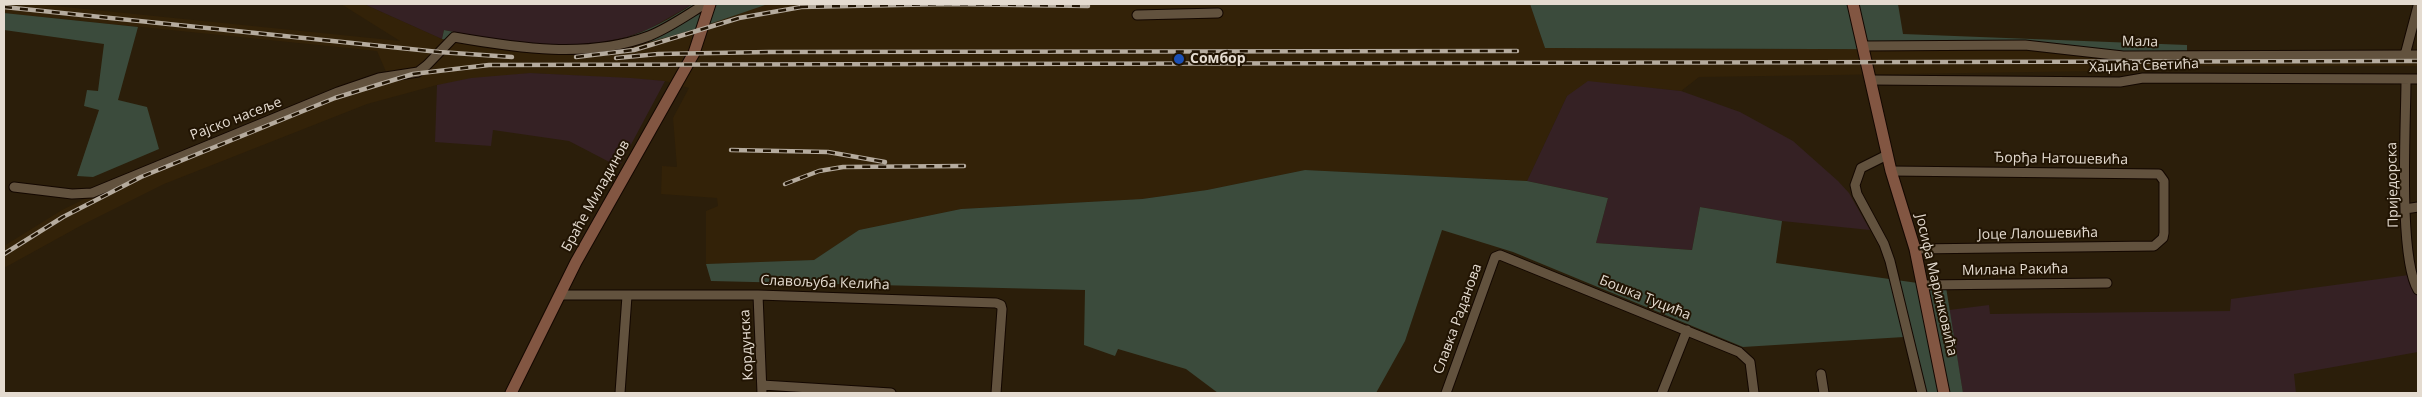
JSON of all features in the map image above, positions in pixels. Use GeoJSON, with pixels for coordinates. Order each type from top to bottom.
{"type":"FeatureCollection","features":[{"type":"Feature","properties":{"kind":"main road","name":"Јосифа Маринковића"},"geometry":{"type":"LineString","coordinates":[[1853,4],[1891,171],[1915,249],[1944,393]]}},
{"type":"Feature","properties":{"kind":"main road","name":"Браће Миладинов"},"geometry":{"type":"LineString","coordinates":[[511,393],[560,295],[694,53],[708,7]]}},
{"type":"Feature","properties":{"kind":"street"},"geometry":{"type":"LineString","coordinates":[[1167,4],[1167,14]]}},
{"type":"Feature","properties":{"kind":"street"},"geometry":{"type":"LineString","coordinates":[[2404,55],[2418,6]]}},
{"type":"Feature","properties":{"kind":"street","name":"Рајско насеље"},"geometry":{"type":"LineString","coordinates":[[14,187],[72,194],[92,193],[338,92],[379,78],[418,72],[454,37],[515,46],[554,49],[619,45],[650,36],[708,7]]}},
{"type":"Feature","properties":{"kind":"street"},"geometry":{"type":"LineString","coordinates":[[1138,15],[1218,13]]}},
{"type":"Feature","properties":{"kind":"street","name":"Мала"},"geometry":{"type":"LineString","coordinates":[[1862,46],[2025,45],[2123,56],[2418,55]]}},
{"type":"Feature","properties":{"kind":"street","name":"Хаџића Светића"},"geometry":{"type":"LineString","coordinates":[[1870,80],[2120,82],[2152,78],[2418,79]]}},
{"type":"Feature","properties":{"kind":"street","name":"Приједорска"},"geometry":{"type":"LineString","coordinates":[[2406,79],[2406,209],[2410,269],[2418,290]]}},
{"type":"Feature","properties":{"kind":"street"},"geometry":{"type":"LineString","coordinates":[[1887,154],[1862,168],[1855,185],[1857,194],[1884,244],[1890,261],[1922,393]]}},
{"type":"Feature","properties":{"kind":"street","name":"Ђорђа Натошевића"},"geometry":{"type":"LineString","coordinates":[[1891,171],[2159,174],[2164,182],[2164,233],[2159,242]]}},
{"type":"Feature","properties":{"kind":"street"},"geometry":{"type":"LineString","coordinates":[[2406,209],[2418,207]]}},
{"type":"Feature","properties":{"kind":"street","name":"Јоце Лалошевића"},"geometry":{"type":"LineString","coordinates":[[1915,249],[2154,246],[2159,242]]}},
{"type":"Feature","properties":{"kind":"street","name":"Бошка Туцића"},"geometry":{"type":"LineString","coordinates":[[1497,256],[1506,256],[1687,330],[1746,358],[1750,362],[1754,393]]}},
{"type":"Feature","properties":{"kind":"street","name":"Славка Раданова"},"geometry":{"type":"LineString","coordinates":[[1449,392],[1494,258],[1497,256]]}},
{"type":"Feature","properties":{"kind":"street","name":"Милана Ракића"},"geometry":{"type":"LineString","coordinates":[[1923,285],[2107,283]]}},
{"type":"Feature","properties":{"kind":"street","name":"Славољуба Келића"},"geometry":{"type":"LineString","coordinates":[[560,295],[758,295],[1000,305],[1002,309],[996,393]]}},
{"type":"Feature","properties":{"kind":"street","name":"Кордунска"},"geometry":{"type":"LineString","coordinates":[[758,295],[762,389]]}},
{"type":"Feature","properties":{"kind":"street"},"geometry":{"type":"LineString","coordinates":[[620,393],[627,296]]}},
{"type":"Feature","properties":{"kind":"street"},"geometry":{"type":"LineString","coordinates":[[1662,393],[1687,330]]}},
{"type":"Feature","properties":{"kind":"street"},"geometry":{"type":"LineString","coordinates":[[1821,374],[1824,393]]}},
{"type":"Feature","properties":{"kind":"street"},"geometry":{"type":"LineString","coordinates":[[762,389],[891,393]]}},
{"type":"Feature","properties":{"kind":"shaded area"},"geometry":{"type":"Polygon","coordinates":[[[4,4],[36,4],[400,41],[341,4],[364,4],[442,39],[484,48],[515,51],[588,52],[614,49],[663,38],[768,4],[1530,4],[1545,48],[2089,50],[2418,55],[2418,66],[2177,66],[2167,70],[1699,77],[1681,91],[1649,88],[1567,96],[1527,181],[1305,170],[1207,190],[1142,199],[961,209],[859,230],[814,260],[706,264],[706,211],[718,206],[717,198],[661,194],[662,166],[677,167],[673,118],[689,88],[665,81],[530,73],[437,85],[367,104],[164,184],[82,225],[4,268],[4,246],[62,210],[139,172],[387,74],[377,51],[4,13],[4,4]]]}},
{"type":"Feature","properties":{"kind":"shaded area"},"geometry":{"type":"Polygon","coordinates":[[[364,4],[693,4],[649,29],[627,37],[575,45],[503,41],[444,30],[442,39],[364,4]]]}},
{"type":"Feature","properties":{"kind":"shaded area"},"geometry":{"type":"Polygon","coordinates":[[[530,73],[665,81],[619,167],[569,141],[493,130],[491,146],[435,142],[437,85],[471,78],[530,73]]]}},
{"type":"Feature","properties":{"kind":"shaded area"},"geometry":{"type":"Polygon","coordinates":[[[1588,81],[1681,91],[1740,112],[1793,141],[1838,181],[1849,193],[1870,230],[1782,221],[1700,207],[1692,250],[1596,243],[1608,198],[1527,181],[1567,96],[1588,81]]]}},
{"type":"Feature","properties":{"kind":"shaded area"},"geometry":{"type":"Polygon","coordinates":[[[2416,274],[2418,276],[2418,352],[2294,374],[2296,393],[1963,393],[1949,310],[1989,305],[1990,314],[2230,311],[2231,299],[2416,274]]]}},
{"type":"Feature","properties":{"kind":"green space"},"geometry":{"type":"Polygon","coordinates":[[[693,4],[768,4],[672,36],[593,52],[549,53],[506,49],[442,39],[444,30],[534,44],[580,45],[603,42],[643,32],[693,4]]]}},
{"type":"Feature","properties":{"kind":"green space"},"geometry":{"type":"Polygon","coordinates":[[[1530,4],[1898,4],[1903,34],[2187,45],[2187,56],[2089,50],[1545,48],[1530,4]]]}},
{"type":"Feature","properties":{"kind":"green space"},"geometry":{"type":"Polygon","coordinates":[[[4,13],[138,27],[118,100],[147,107],[159,149],[93,177],[77,176],[99,110],[84,106],[87,90],[98,91],[104,44],[4,30],[4,13]]]}},
{"type":"Feature","properties":{"kind":"green space"},"geometry":{"type":"Polygon","coordinates":[[[1305,170],[1527,181],[1608,198],[1596,243],[1692,250],[1700,207],[1782,221],[1776,263],[1946,287],[1963,393],[1919,393],[1904,337],[1743,347],[1513,252],[1442,230],[1405,341],[1376,393],[1218,393],[1186,369],[1118,349],[1115,356],[1084,345],[1085,290],[711,281],[706,264],[814,260],[859,230],[961,209],[1142,199],[1207,190],[1305,170]]]}},
{"type":"Feature","properties":{"kind":"railway"},"geometry":{"type":"LineString","coordinates":[[800,7],[948,4],[1088,6]]}},
{"type":"Feature","properties":{"kind":"railway"},"geometry":{"type":"LineString","coordinates":[[576,57],[634,50],[739,18],[807,6]]}},
{"type":"Feature","properties":{"kind":"railway"},"geometry":{"type":"LineString","coordinates":[[4,7],[439,52],[512,57]]}},
{"type":"Feature","properties":{"kind":"railway"},"geometry":{"type":"LineString","coordinates":[[616,58],[658,54],[769,52],[1517,51]]}},
{"type":"Feature","properties":{"kind":"railway"},"geometry":{"type":"LineString","coordinates":[[4,254],[63,217],[141,177],[335,98],[413,74],[489,65],[2418,61]]}},
{"type":"Feature","properties":{"kind":"railway"},"geometry":{"type":"LineString","coordinates":[[731,150],[828,152],[885,162]]}},
{"type":"Feature","properties":{"kind":"railway"},"geometry":{"type":"LineString","coordinates":[[785,184],[819,171],[843,167],[964,166]]}},
{"type":"Feature","properties":{"kind":"place","name":"Сомбор"},"geometry":{"type":"Point","coordinates":[1179,59]}}]}
